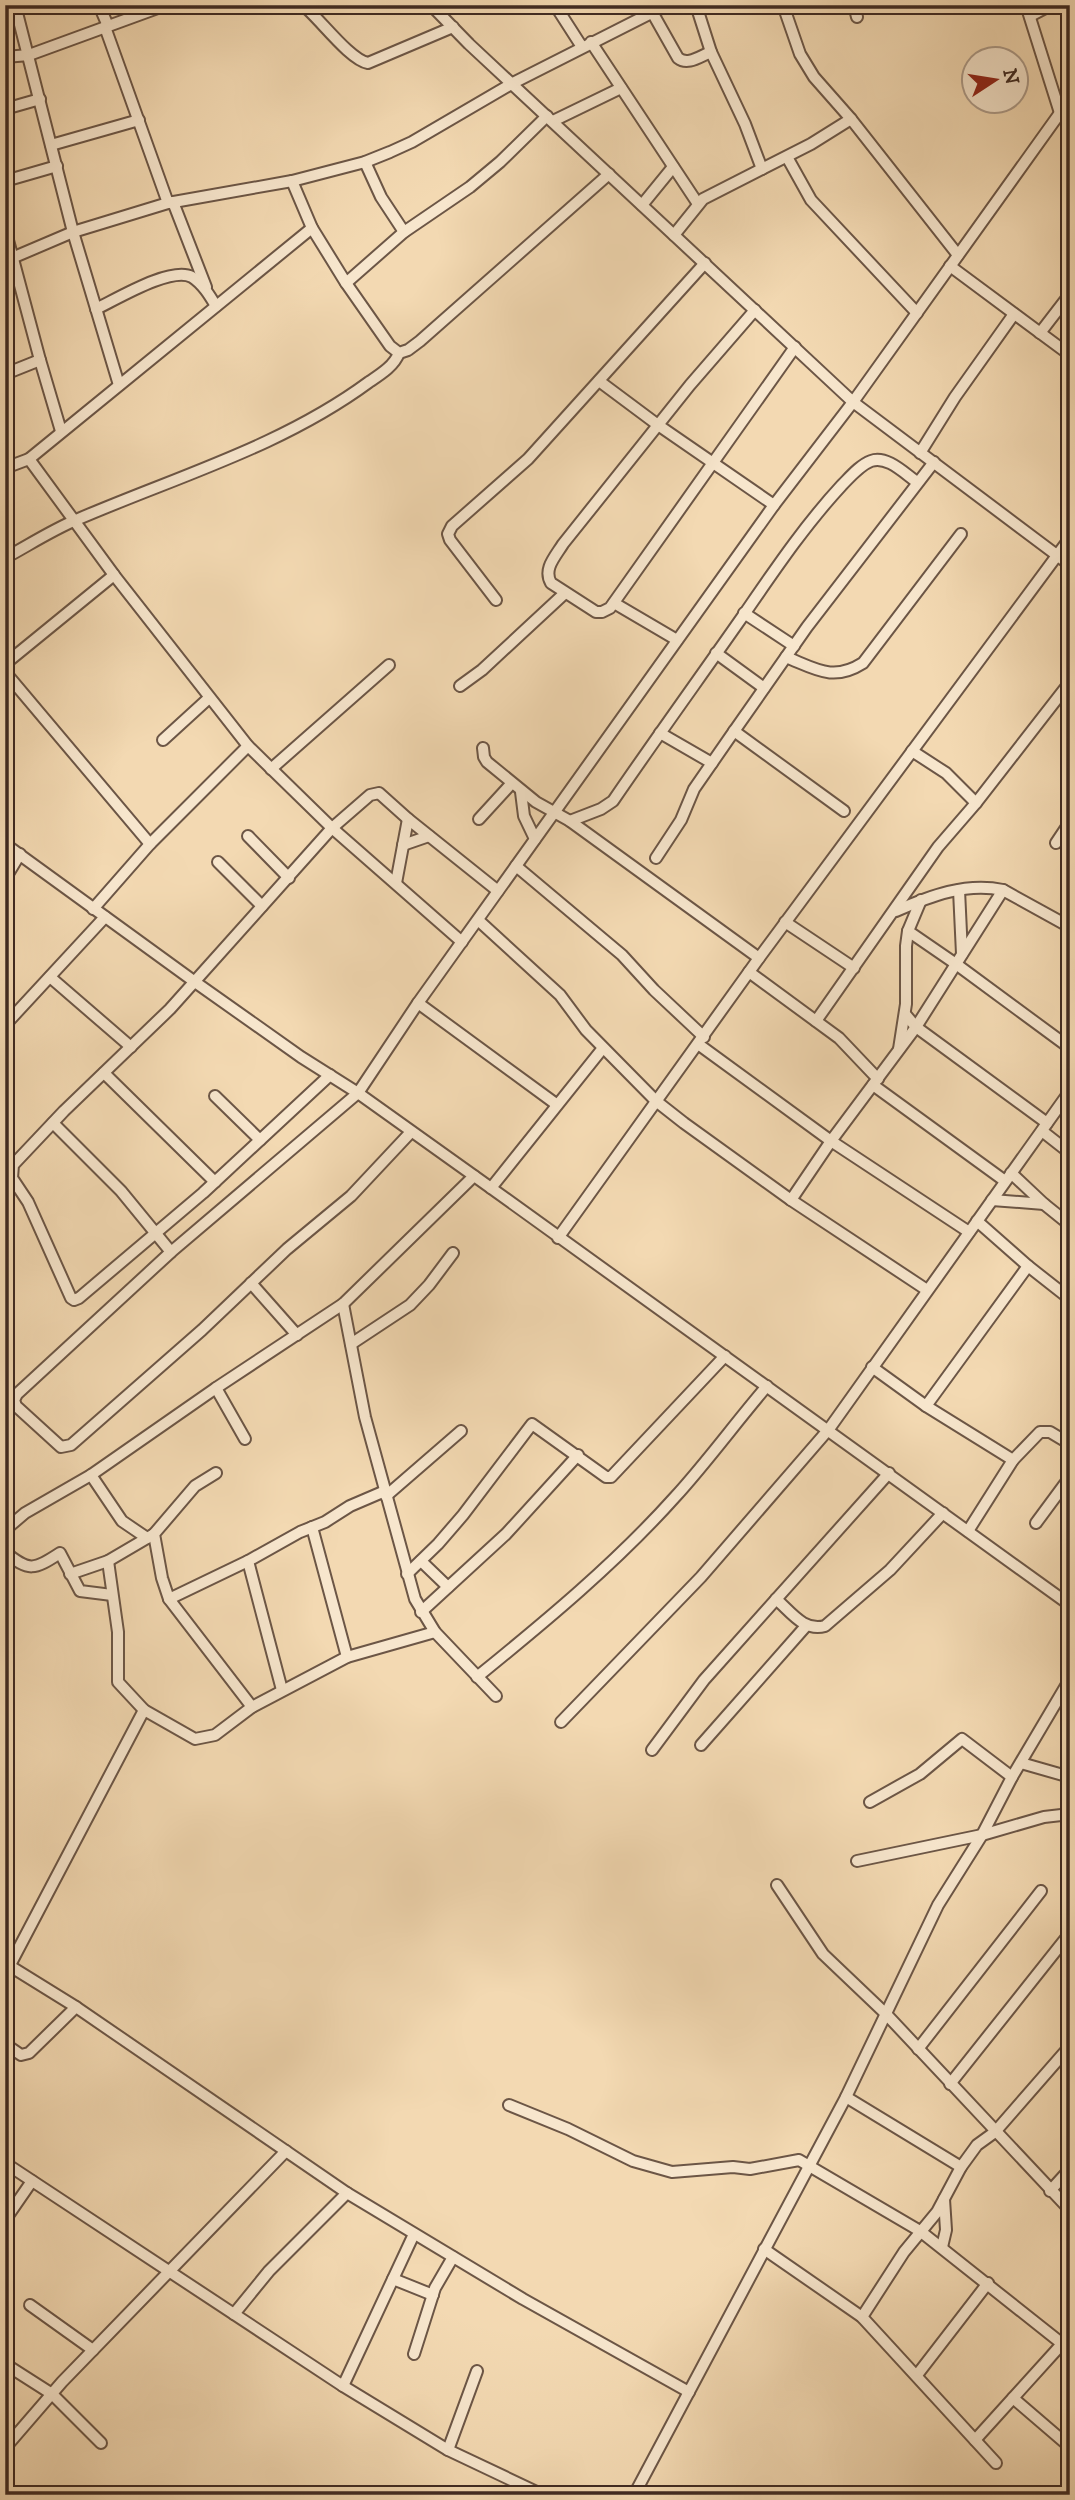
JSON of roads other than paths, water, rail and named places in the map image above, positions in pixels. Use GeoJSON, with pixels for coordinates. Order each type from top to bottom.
{"type":"FeatureCollection","features":[{"type":"Feature","properties":{"kind":"street"},"geometry":{"type":"LineString","coordinates":[[15,5],[73,232],[119,385]]}},
{"type":"Feature","properties":{"kind":"street"},"geometry":{"type":"LineString","coordinates":[[99,5],[139,121],[208,293],[216,306]]}},
{"type":"Feature","properties":{"kind":"street"},"geometry":{"type":"LineString","coordinates":[[5,57],[29,55],[166,5]]}},
{"type":"Feature","properties":{"kind":"street"},"geometry":{"type":"LineString","coordinates":[[303,5],[317,16],[355,58],[368,63],[453,27]]}},
{"type":"Feature","properties":{"kind":"street"},"geometry":{"type":"LineString","coordinates":[[430,5],[853,402],[1070,565]]}},
{"type":"Feature","properties":{"kind":"street"},"geometry":{"type":"LineString","coordinates":[[555,5],[621,88],[698,204]]}},
{"type":"Feature","properties":{"kind":"street"},"geometry":{"type":"LineString","coordinates":[[635,5],[647,14],[682,61],[689,61],[710,52]]}},
{"type":"Feature","properties":{"kind":"street"},"geometry":{"type":"LineString","coordinates":[[9,259],[73,232],[171,202],[292,181],[365,162],[412,142],[513,83],[667,5]]}},
{"type":"Feature","properties":{"kind":"street"},"geometry":{"type":"LineString","coordinates":[[696,5],[710,52],[738,108],[762,169]]}},
{"type":"Feature","properties":{"kind":"street"},"geometry":{"type":"LineString","coordinates":[[783,5],[800,54],[825,91],[851,119],[958,255]]}},
{"type":"Feature","properties":{"kind":"street"},"geometry":{"type":"LineString","coordinates":[[1051,5],[1028,11],[1060,113]]}},
{"type":"Feature","properties":{"kind":"street"},"geometry":{"type":"LineString","coordinates":[[346,283],[404,232],[490,171],[550,119],[621,88]]}},
{"type":"Feature","properties":{"kind":"street"},"geometry":{"type":"LineString","coordinates":[[5,109],[40,99]]}},
{"type":"Feature","properties":{"kind":"street"},"geometry":{"type":"LineString","coordinates":[[411,1132],[351,1196],[71,1445],[61,1447],[16,1406],[15,1396],[171,1252],[358,1093],[418,1003],[677,640],[774,505],[853,402],[1070,99]]}},
{"type":"Feature","properties":{"kind":"street"},"geometry":{"type":"LineString","coordinates":[[674,235],[703,199],[787,157],[851,119]]}},
{"type":"Feature","properties":{"kind":"street"},"geometry":{"type":"LineString","coordinates":[[51,145],[139,121]]}},
{"type":"Feature","properties":{"kind":"street"},"geometry":{"type":"LineString","coordinates":[[787,157],[811,200],[917,313]]}},
{"type":"Feature","properties":{"kind":"street"},"geometry":{"type":"LineString","coordinates":[[365,162],[382,197],[404,232]]}},
{"type":"Feature","properties":{"kind":"street"},"geometry":{"type":"LineString","coordinates":[[5,181],[57,166]]}},
{"type":"Feature","properties":{"kind":"street"},"geometry":{"type":"LineString","coordinates":[[642,205],[673,167]]}},
{"type":"Feature","properties":{"kind":"street"},"geometry":{"type":"LineString","coordinates":[[399,353],[420,341],[608,174]]}},
{"type":"Feature","properties":{"kind":"street"},"geometry":{"type":"LineString","coordinates":[[292,181],[312,228],[346,283],[390,346],[399,353]]}},
{"type":"Feature","properties":{"kind":"street"},"geometry":{"type":"LineString","coordinates":[[5,468],[29,459],[312,228]]}},
{"type":"Feature","properties":{"kind":"street"},"geometry":{"type":"LineString","coordinates":[[5,229],[9,259],[61,431]]}},
{"type":"Feature","properties":{"kind":"street"},"geometry":{"type":"LineString","coordinates":[[496,600],[450,540],[448,534],[452,526],[528,459],[705,264]]}},
{"type":"Feature","properties":{"kind":"street"},"geometry":{"type":"LineString","coordinates":[[950,266],[1070,355]]}},
{"type":"Feature","properties":{"kind":"street"},"geometry":{"type":"LineString","coordinates":[[96,309],[175,274],[191,277],[208,293]]}},
{"type":"Feature","properties":{"kind":"street"},"geometry":{"type":"LineString","coordinates":[[1040,333],[1070,294]]}},
{"type":"Feature","properties":{"kind":"street"},"geometry":{"type":"LineString","coordinates":[[755,310],[597,499],[550,564],[547,572],[549,579],[565,593],[599,612],[606,611],[795,347]]}},
{"type":"Feature","properties":{"kind":"street"},"geometry":{"type":"LineString","coordinates":[[920,453],[955,397],[1014,314]]}},
{"type":"Feature","properties":{"kind":"street"},"geometry":{"type":"LineString","coordinates":[[5,558],[73,521],[220,462],[306,422],[358,391],[388,368],[399,353]]}},
{"type":"Feature","properties":{"kind":"street"},"geometry":{"type":"LineString","coordinates":[[5,374],[40,360]]}},
{"type":"Feature","properties":{"kind":"street"},"geometry":{"type":"LineString","coordinates":[[599,381],[774,505]]}},
{"type":"Feature","properties":{"kind":"street"},"geometry":{"type":"LineString","coordinates":[[29,459],[114,575],[248,746],[332,828],[462,942]]}},
{"type":"Feature","properties":{"kind":"street"},"geometry":{"type":"LineString","coordinates":[[570,821],[613,801],[772,571],[806,527],[864,464],[873,460],[887,462],[917,482]]}},
{"type":"Feature","properties":{"kind":"street"},"geometry":{"type":"LineString","coordinates":[[656,858],[681,820],[691,795],[764,688],[934,462]]}},
{"type":"Feature","properties":{"kind":"street"},"geometry":{"type":"LineString","coordinates":[[786,657],[831,674],[844,672],[863,663],[961,534]]}},
{"type":"Feature","properties":{"kind":"street"},"geometry":{"type":"LineString","coordinates":[[558,1238],[785,922],[1070,538]]}},
{"type":"Feature","properties":{"kind":"street"},"geometry":{"type":"LineString","coordinates":[[5,664],[114,575]]}},
{"type":"Feature","properties":{"kind":"street"},"geometry":{"type":"LineString","coordinates":[[460,687],[565,593]]}},
{"type":"Feature","properties":{"kind":"street"},"geometry":{"type":"LineString","coordinates":[[614,603],[677,640]]}},
{"type":"Feature","properties":{"kind":"street"},"geometry":{"type":"LineString","coordinates":[[744,614],[794,646]]}},
{"type":"Feature","properties":{"kind":"street"},"geometry":{"type":"LineString","coordinates":[[716,653],[764,688]]}},
{"type":"Feature","properties":{"kind":"street"},"geometry":{"type":"LineString","coordinates":[[271,769],[388,665]]}},
{"type":"Feature","properties":{"kind":"street"},"geometry":{"type":"LineString","coordinates":[[5,673],[150,844]]}},
{"type":"Feature","properties":{"kind":"street"},"geometry":{"type":"LineString","coordinates":[[816,1021],[938,847],[976,803],[1070,682]]}},
{"type":"Feature","properties":{"kind":"street"},"geometry":{"type":"LineString","coordinates":[[163,740],[209,698]]}},
{"type":"Feature","properties":{"kind":"street"},"geometry":{"type":"LineString","coordinates":[[734,731],[844,811]]}},
{"type":"Feature","properties":{"kind":"street"},"geometry":{"type":"LineString","coordinates":[[660,733],[712,763]]}},
{"type":"Feature","properties":{"kind":"street"},"geometry":{"type":"LineString","coordinates":[[93,909],[150,844],[248,746]]}},
{"type":"Feature","properties":{"kind":"street"},"geometry":{"type":"LineString","coordinates":[[483,748],[487,762],[521,792],[570,821],[759,958]]}},
{"type":"Feature","properties":{"kind":"street"},"geometry":{"type":"LineString","coordinates":[[912,751],[946,774],[976,803]]}},
{"type":"Feature","properties":{"kind":"street"},"geometry":{"type":"LineString","coordinates":[[479,818],[511,784]]}},
{"type":"Feature","properties":{"kind":"street"},"geometry":{"type":"LineString","coordinates":[[521,792],[524,816],[535,839]]}},
{"type":"Feature","properties":{"kind":"street"},"geometry":{"type":"LineString","coordinates":[[330,1075],[156,1234],[79,1298],[72,1300],[28,1202],[12,1174],[15,1162],[195,982],[332,828],[375,793],[379,793],[498,891]]}},
{"type":"Feature","properties":{"kind":"street"},"geometry":{"type":"LineString","coordinates":[[396,883],[408,819]]}},
{"type":"Feature","properties":{"kind":"street"},"geometry":{"type":"LineString","coordinates":[[1056,843],[1070,822]]}},
{"type":"Feature","properties":{"kind":"street"},"geometry":{"type":"LineString","coordinates":[[248,836],[289,878]]}},
{"type":"Feature","properties":{"kind":"street"},"geometry":{"type":"LineString","coordinates":[[403,845],[429,836]]}},
{"type":"Feature","properties":{"kind":"street"},"geometry":{"type":"LineString","coordinates":[[5,844],[195,982],[491,1188],[1070,1605]]}},
{"type":"Feature","properties":{"kind":"street"},"geometry":{"type":"LineString","coordinates":[[5,878],[20,854]]}},
{"type":"Feature","properties":{"kind":"street"},"geometry":{"type":"LineString","coordinates":[[218,862],[262,906]]}},
{"type":"Feature","properties":{"kind":"street"},"geometry":{"type":"LineString","coordinates":[[516,866],[622,956],[701,1040],[831,1141],[969,1233]]}},
{"type":"Feature","properties":{"kind":"street"},"geometry":{"type":"LineString","coordinates":[[894,912],[935,894],[983,887],[1003,890],[1070,927]]}},
{"type":"Feature","properties":{"kind":"street"},"geometry":{"type":"LineString","coordinates":[[959,890],[959,959]]}},
{"type":"Feature","properties":{"kind":"street"},"geometry":{"type":"LineString","coordinates":[[791,1200],[831,1141],[899,1052],[1003,890]]}},
{"type":"Feature","properties":{"kind":"street"},"geometry":{"type":"LineString","coordinates":[[899,1052],[905,1014],[908,931],[921,900]]}},
{"type":"Feature","properties":{"kind":"street"},"geometry":{"type":"LineString","coordinates":[[6,1024],[106,917]]}},
{"type":"Feature","properties":{"kind":"street"},"geometry":{"type":"LineString","coordinates":[[478,920],[551,986],[586,1030],[656,1101],[791,1200],[927,1290]]}},
{"type":"Feature","properties":{"kind":"street"},"geometry":{"type":"LineString","coordinates":[[785,922],[854,968]]}},
{"type":"Feature","properties":{"kind":"street"},"geometry":{"type":"LineString","coordinates":[[908,931],[959,959],[1070,1048]]}},
{"type":"Feature","properties":{"kind":"street"},"geometry":{"type":"LineString","coordinates":[[749,972],[857,1055],[875,1082],[1070,1225]]}},
{"type":"Feature","properties":{"kind":"street"},"geometry":{"type":"LineString","coordinates":[[50,976],[131,1047]]}},
{"type":"Feature","properties":{"kind":"street"},"geometry":{"type":"LineString","coordinates":[[418,1003],[556,1104]]}},
{"type":"Feature","properties":{"kind":"street"},"geometry":{"type":"LineString","coordinates":[[905,1014],[916,1027],[1044,1127],[1070,1153]]}},
{"type":"Feature","properties":{"kind":"street"},"geometry":{"type":"LineString","coordinates":[[491,1188],[603,1048]]}},
{"type":"Feature","properties":{"kind":"street"},"geometry":{"type":"LineString","coordinates":[[104,1073],[215,1182]]}},
{"type":"Feature","properties":{"kind":"street"},"geometry":{"type":"LineString","coordinates":[[561,1722],[701,1577],[828,1429],[1070,1091]]}},
{"type":"Feature","properties":{"kind":"street"},"geometry":{"type":"LineString","coordinates":[[215,1096],[260,1140]]}},
{"type":"Feature","properties":{"kind":"street"},"geometry":{"type":"LineString","coordinates":[[54,1123],[121,1191],[171,1252]]}},
{"type":"Feature","properties":{"kind":"street"},"geometry":{"type":"LineString","coordinates":[[5,1530],[25,1513],[91,1475],[343,1304],[474,1176]]}},
{"type":"Feature","properties":{"kind":"street"},"geometry":{"type":"LineString","coordinates":[[203,1193],[221,1208]]}},
{"type":"Feature","properties":{"kind":"street"},"geometry":{"type":"LineString","coordinates":[[992,1200],[1044,1204]]}},
{"type":"Feature","properties":{"kind":"street"},"geometry":{"type":"LineString","coordinates":[[977,1221],[1070,1299]]}},
{"type":"Feature","properties":{"kind":"street"},"geometry":{"type":"LineString","coordinates":[[351,1344],[410,1305],[429,1285],[453,1252]]}},
{"type":"Feature","properties":{"kind":"street"},"geometry":{"type":"LineString","coordinates":[[926,1406],[1028,1266]]}},
{"type":"Feature","properties":{"kind":"street"},"geometry":{"type":"LineString","coordinates":[[251,1283],[297,1335]]}},
{"type":"Feature","properties":{"kind":"street"},"geometry":{"type":"LineString","coordinates":[[343,1304],[385,1494],[407,1574],[421,1612],[435,1632],[496,1696]]}},
{"type":"Feature","properties":{"kind":"street"},"geometry":{"type":"LineString","coordinates":[[407,1574],[463,1515],[533,1424],[606,1476],[613,1476],[725,1356]]}},
{"type":"Feature","properties":{"kind":"street"},"geometry":{"type":"LineString","coordinates":[[872,1367],[926,1406],[1013,1460]]}},
{"type":"Feature","properties":{"kind":"street"},"geometry":{"type":"LineString","coordinates":[[477,1676],[538,1627],[635,1539],[676,1496],[767,1386]]}},
{"type":"Feature","properties":{"kind":"street"},"geometry":{"type":"LineString","coordinates":[[216,1388],[245,1439]]}},
{"type":"Feature","properties":{"kind":"street"},"geometry":{"type":"LineString","coordinates":[[169,1599],[248,1562],[350,1506],[385,1494],[461,1431]]}},
{"type":"Feature","properties":{"kind":"street"},"geometry":{"type":"LineString","coordinates":[[968,1531],[1013,1460],[1040,1432],[1050,1432],[1070,1444]]}},
{"type":"Feature","properties":{"kind":"street"},"geometry":{"type":"LineString","coordinates":[[421,1612],[506,1534],[579,1455]]}},
{"type":"Feature","properties":{"kind":"street"},"geometry":{"type":"LineString","coordinates":[[70,1574],[108,1561],[151,1536],[195,1486],[216,1473]]}},
{"type":"Feature","properties":{"kind":"street"},"geometry":{"type":"LineString","coordinates":[[652,1750],[704,1680],[889,1473]]}},
{"type":"Feature","properties":{"kind":"street"},"geometry":{"type":"LineString","coordinates":[[91,1475],[122,1521],[151,1536],[169,1599],[252,1707]]}},
{"type":"Feature","properties":{"kind":"street"},"geometry":{"type":"LineString","coordinates":[[1036,1523],[1070,1477]]}},
{"type":"Feature","properties":{"kind":"street"},"geometry":{"type":"LineString","coordinates":[[776,1599],[806,1626],[821,1628],[890,1570],[943,1513]]}},
{"type":"Feature","properties":{"kind":"street"},"geometry":{"type":"LineString","coordinates":[[312,1527],[347,1657]]}},
{"type":"Feature","properties":{"kind":"street"},"geometry":{"type":"LineString","coordinates":[[5,1552],[23,1566],[34,1567],[60,1553],[83,1593],[112,1595]]}},
{"type":"Feature","properties":{"kind":"street"},"geometry":{"type":"LineString","coordinates":[[108,1561],[118,1645],[118,1682],[145,1710],[189,1737],[202,1739],[215,1734],[252,1707],[347,1657],[435,1632]]}},
{"type":"Feature","properties":{"kind":"street"},"geometry":{"type":"LineString","coordinates":[[421,1561],[448,1587]]}},
{"type":"Feature","properties":{"kind":"street"},"geometry":{"type":"LineString","coordinates":[[248,1562],[282,1690]]}},
{"type":"Feature","properties":{"kind":"street"},"geometry":{"type":"LineString","coordinates":[[701,1745],[806,1626]]}},
{"type":"Feature","properties":{"kind":"street"},"geometry":{"type":"LineString","coordinates":[[637,2493],[846,2096],[938,1905],[982,1835],[1012,1777],[1070,1679]]}},
{"type":"Feature","properties":{"kind":"street"},"geometry":{"type":"LineString","coordinates":[[145,1710],[7,1964],[76,2007],[347,2193],[453,2258],[689,2392]]}},
{"type":"Feature","properties":{"kind":"street"},"geometry":{"type":"LineString","coordinates":[[870,1802],[920,1774],[962,1739],[1012,1777]]}},
{"type":"Feature","properties":{"kind":"street"},"geometry":{"type":"LineString","coordinates":[[1021,1763],[1070,1777]]}},
{"type":"Feature","properties":{"kind":"street"},"geometry":{"type":"LineString","coordinates":[[856,1861],[1070,1814]]}},
{"type":"Feature","properties":{"kind":"street"},"geometry":{"type":"LineString","coordinates":[[777,1885],[823,1954],[886,2014],[1070,2210]]}},
{"type":"Feature","properties":{"kind":"street"},"geometry":{"type":"LineString","coordinates":[[918,2049],[1041,1891]]}},
{"type":"Feature","properties":{"kind":"street"},"geometry":{"type":"LineString","coordinates":[[950,2084],[1070,1933]]}},
{"type":"Feature","properties":{"kind":"street"},"geometry":{"type":"LineString","coordinates":[[5,2044],[21,2054],[29,2053],[76,2007]]}},
{"type":"Feature","properties":{"kind":"street"},"geometry":{"type":"LineString","coordinates":[[862,2317],[920,2231],[932,2219],[961,2167],[977,2145],[995,2132],[1070,2046]]}},
{"type":"Feature","properties":{"kind":"street"},"geometry":{"type":"LineString","coordinates":[[846,2096],[961,2167]]}},
{"type":"Feature","properties":{"kind":"street"},"geometry":{"type":"LineString","coordinates":[[509,2105],[568,2129],[633,2161],[672,2172],[733,2167],[750,2169],[796,2160],[809,2165],[920,2231],[1067,2343],[975,2440]]}},
{"type":"Feature","properties":{"kind":"street"},"geometry":{"type":"LineString","coordinates":[[5,2448],[93,2350],[286,2151]]}},
{"type":"Feature","properties":{"kind":"street"},"geometry":{"type":"LineString","coordinates":[[5,2163],[343,2386],[447,2450],[543,2495]]}},
{"type":"Feature","properties":{"kind":"street"},"geometry":{"type":"LineString","coordinates":[[1051,2191],[1070,2169]]}},
{"type":"Feature","properties":{"kind":"street"},"geometry":{"type":"LineString","coordinates":[[5,2220],[32,2181]]}},
{"type":"Feature","properties":{"kind":"street"},"geometry":{"type":"LineString","coordinates":[[234,2314],[269,2271],[347,2193]]}},
{"type":"Feature","properties":{"kind":"street"},"geometry":{"type":"LineString","coordinates":[[942,2247],[946,2230],[944,2199]]}},
{"type":"Feature","properties":{"kind":"street"},"geometry":{"type":"LineString","coordinates":[[343,2386],[414,2234]]}},
{"type":"Feature","properties":{"kind":"street"},"geometry":{"type":"LineString","coordinates":[[764,2249],[862,2317],[996,2463]]}},
{"type":"Feature","properties":{"kind":"street"},"geometry":{"type":"LineString","coordinates":[[414,2354],[437,2283],[453,2258]]}},
{"type":"Feature","properties":{"kind":"street"},"geometry":{"type":"LineString","coordinates":[[393,2279],[433,2295]]}},
{"type":"Feature","properties":{"kind":"street"},"geometry":{"type":"LineString","coordinates":[[917,2375],[988,2283]]}},
{"type":"Feature","properties":{"kind":"street"},"geometry":{"type":"LineString","coordinates":[[30,2305],[93,2350]]}},
{"type":"Feature","properties":{"kind":"street"},"geometry":{"type":"LineString","coordinates":[[5,2364],[52,2394],[101,2442]]}},
{"type":"Feature","properties":{"kind":"street"},"geometry":{"type":"LineString","coordinates":[[447,2450],[477,2371]]}},
{"type":"Feature","properties":{"kind":"street"},"geometry":{"type":"LineString","coordinates":[[1013,2398],[1070,2447]]}}]}
